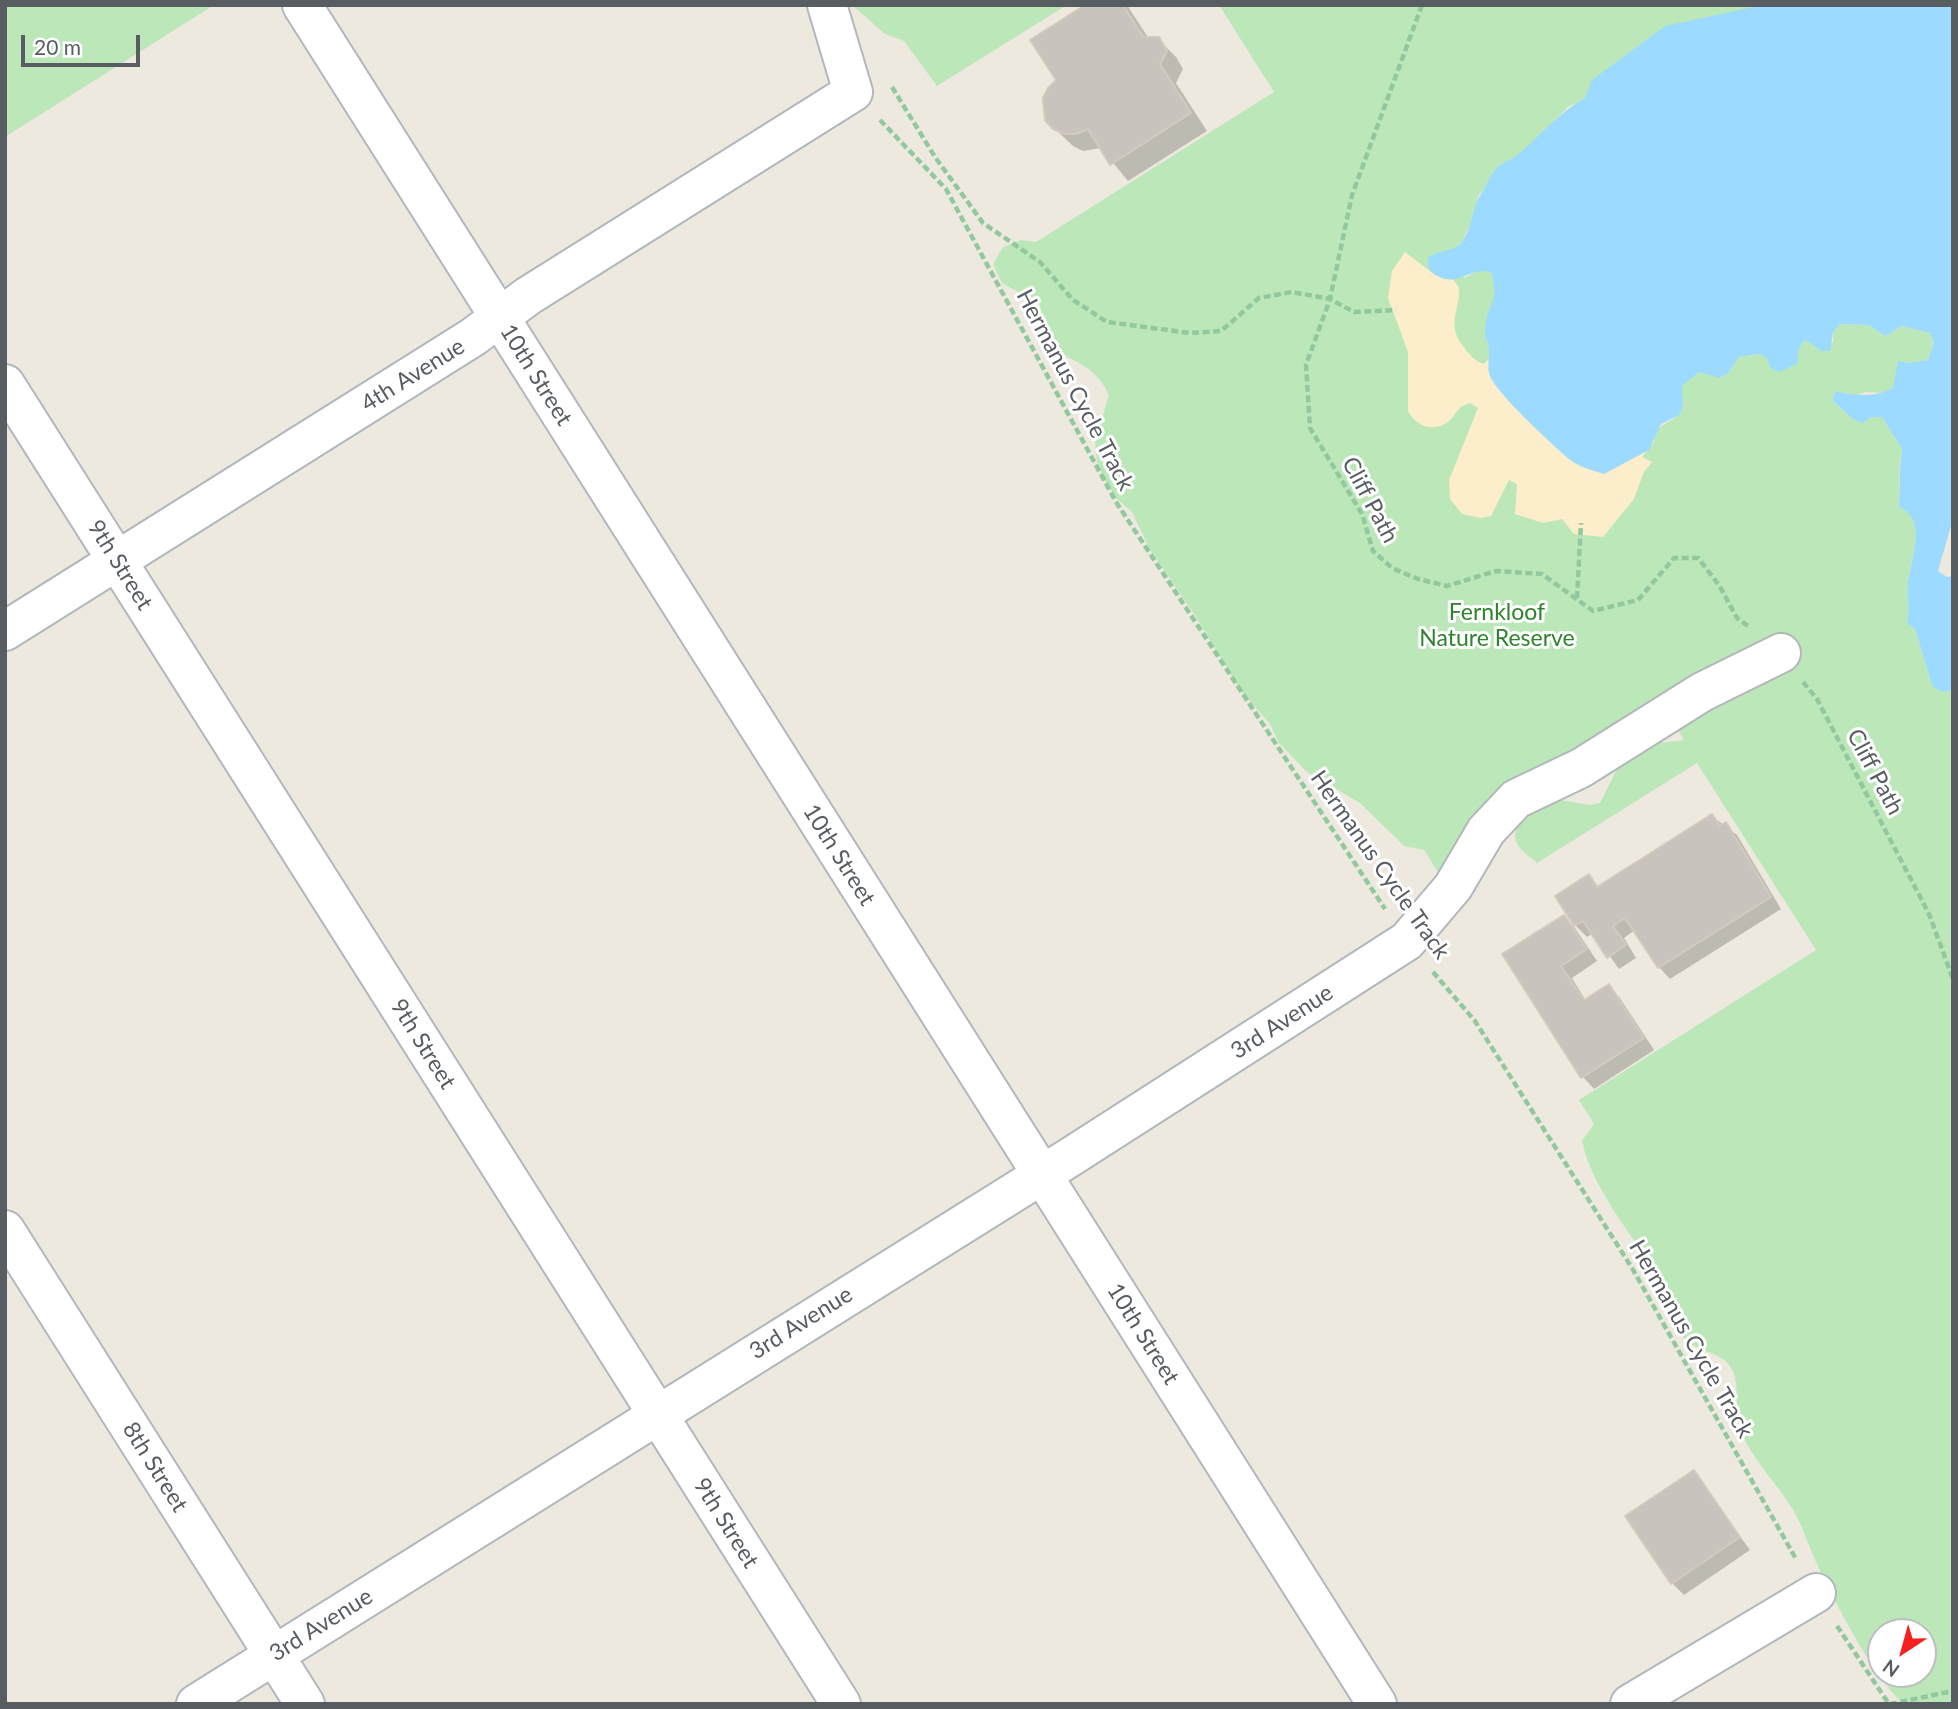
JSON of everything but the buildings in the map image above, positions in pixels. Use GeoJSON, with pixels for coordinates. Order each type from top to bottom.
{"type":"FeatureCollection","features":[{"type":"Feature","properties":{"kind":"street","name":"10th Street"},"geometry":{"type":"LineString","coordinates":[[302,5],[1377,1704]]}},
{"type":"Feature","properties":{"kind":"street"},"geometry":{"type":"LineString","coordinates":[[827,5],[853,92]]}},
{"type":"Feature","properties":{"kind":"street","name":"4th Avenue"},"geometry":{"type":"LineString","coordinates":[[5,631],[499,318],[528,296],[853,92]]}},
{"type":"Feature","properties":{"kind":"street","name":"9th Street"},"geometry":{"type":"LineString","coordinates":[[5,384],[841,1704]]}},
{"type":"Feature","properties":{"kind":"street","name":"3rd Avenue"},"geometry":{"type":"LineString","coordinates":[[195,1704],[1042,1174],[1407,942],[1453,887],[1486,831],[1516,799],[1581,768],[1702,692],[1781,653]]}},
{"type":"Feature","properties":{"kind":"street","name":"8th Street"},"geometry":{"type":"LineString","coordinates":[[5,1230],[304,1704]]}},
{"type":"Feature","properties":{"kind":"street"},"geometry":{"type":"LineString","coordinates":[[1630,1704],[1816,1593]]}},
{"type":"Feature","properties":{"kind":"path","name":"Cliff Path"},"geometry":{"type":"LineString","coordinates":[[1422,5],[1352,195],[1330,299],[1306,365],[1310,428],[1362,514],[1373,551],[1392,568],[1418,579],[1447,586],[1496,571],[1542,574],[1592,611],[1638,600],[1674,558],[1698,558],[1719,585],[1737,618],[1781,653],[1823,711],[1929,914],[1953,979]]}},
{"type":"Feature","properties":{"kind":"path"},"geometry":{"type":"LineString","coordinates":[[853,92],[890,83],[935,157],[983,223],[1040,262],[1073,300],[1107,321],[1190,333],[1221,331],[1259,298],[1292,292],[1330,299],[1354,312],[1396,310]]}},
{"type":"Feature","properties":{"kind":"path","name":"Hermanus Cycle Track"},"geometry":{"type":"LineString","coordinates":[[853,92],[946,189],[1116,502],[1407,942],[1475,1021],[1625,1256],[1816,1593],[1890,1704]]}},
{"type":"Feature","properties":{"kind":"path"},"geometry":{"type":"LineString","coordinates":[[1577,599],[1581,523]]}},
{"type":"Feature","properties":{"kind":"path"},"geometry":{"type":"LineString","coordinates":[[1890,1704],[1953,1691]]}},
{"type":"Feature","properties":{"kind":"green space"},"geometry":{"type":"Polygon","coordinates":[[[5,5],[214,5],[5,137],[5,5]]]}},
{"type":"Feature","properties":{"kind":"green space"},"geometry":{"type":"Polygon","coordinates":[[[852,5],[1067,5],[937,86],[904,41],[885,34],[852,5]]]}},
{"type":"Feature","properties":{"kind":"green space","name":"Fernkloof Nature Reserve"},"geometry":{"type":"Polygon","coordinates":[[[1219,5],[1763,5],[1568,107],[1519,155],[1494,171],[1491,181],[1478,196],[1475,215],[1455,249],[1464,278],[1482,269],[1491,272],[1497,290],[1485,337],[1489,346],[1654,442],[1657,431],[1681,411],[1682,386],[1699,372],[1728,373],[1739,357],[1759,354],[1767,358],[1798,348],[1805,340],[1821,351],[1833,342],[1833,332],[1840,324],[1869,325],[1885,336],[1902,326],[1930,333],[1934,342],[1928,360],[1908,363],[1893,387],[1885,393],[1865,392],[1855,396],[1836,391],[1832,400],[1854,420],[1863,423],[1872,417],[1882,417],[1902,449],[1899,506],[1908,513],[1916,531],[1908,584],[1907,623],[1915,629],[1932,685],[1949,691],[1953,689],[1953,1704],[1904,1704],[1889,1688],[1937,1688],[1937,1618],[1867,1618],[1867,1657],[1832,1595],[1792,1509],[1757,1460],[1741,1432],[1737,1417],[1736,1381],[1730,1366],[1725,1360],[1696,1347],[1684,1338],[1660,1284],[1596,1179],[1582,1141],[1594,1124],[1579,1100],[1816,950],[1697,763],[1537,863],[1517,843],[1517,827],[1440,875],[1424,850],[1404,846],[1360,803],[1307,772],[1279,743],[1270,724],[1240,690],[1196,617],[1149,548],[1132,512],[1116,498],[1105,481],[1097,462],[1095,442],[1109,395],[1100,380],[1057,350],[1049,340],[1043,325],[1040,304],[1002,283],[993,264],[1003,247],[1021,240],[1036,242],[1274,92],[1219,5]],[[1676,727],[1650,744],[1684,740],[1676,727]],[[1627,758],[1560,800],[1590,805],[1600,803],[1618,767],[1627,758]]]}},
{"type":"Feature","properties":{"kind":"sand"},"geometry":{"type":"Polygon","coordinates":[[[1405,252],[1435,275],[1454,280],[1459,288],[1455,331],[1474,359],[1484,364],[1489,358],[1489,346],[1654,442],[1642,457],[1652,462],[1644,472],[1634,499],[1603,537],[1574,534],[1562,519],[1543,523],[1515,514],[1517,484],[1509,480],[1491,516],[1481,518],[1462,514],[1450,499],[1449,480],[1478,408],[1470,403],[1466,404],[1448,422],[1436,427],[1420,424],[1408,411],[1408,352],[1388,298],[1392,271],[1405,252]]]}},
{"type":"Feature","properties":{"kind":"water"},"geometry":{"type":"Polygon","coordinates":[[[1763,5],[1953,5],[1953,519],[1938,571],[1947,577],[1953,576],[1953,689],[1944,692],[1932,685],[1915,629],[1907,623],[1908,584],[1916,531],[1908,513],[1899,507],[1902,449],[1882,417],[1872,417],[1863,423],[1854,420],[1832,400],[1836,391],[1866,395],[1881,393],[1893,387],[1898,361],[1908,363],[1928,360],[1934,342],[1930,333],[1902,326],[1885,336],[1869,325],[1840,324],[1833,332],[1830,351],[1821,351],[1805,340],[1799,348],[1797,364],[1779,372],[1771,368],[1767,358],[1759,354],[1739,357],[1728,373],[1719,378],[1699,372],[1682,386],[1683,406],[1679,415],[1661,424],[1649,450],[1604,474],[1569,459],[1514,406],[1490,376],[1489,348],[1485,334],[1494,291],[1491,272],[1475,272],[1460,278],[1445,279],[1428,268],[1428,258],[1461,243],[1468,231],[1478,199],[1497,168],[1517,155],[1559,116],[1585,98],[1592,80],[1665,26],[1763,5]]]}}]}
